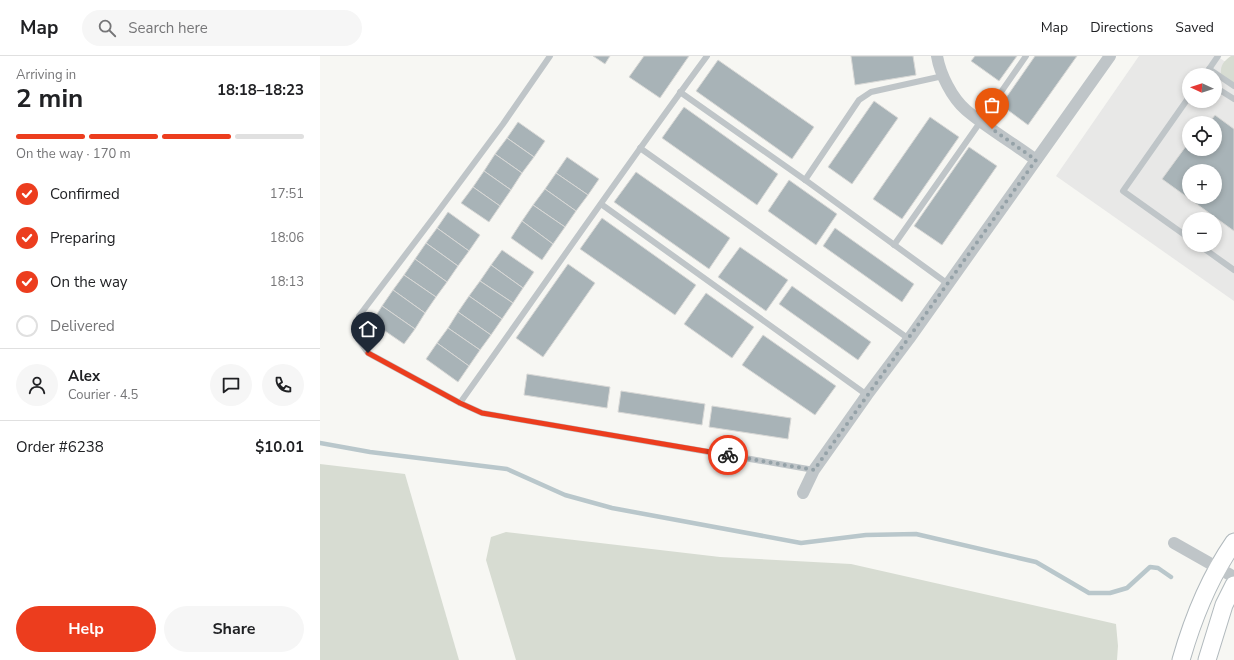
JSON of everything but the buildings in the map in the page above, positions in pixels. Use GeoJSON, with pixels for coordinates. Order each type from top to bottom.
{"type":"FeatureCollection","features":[{"type":"Feature","properties":{"kind":"street"},"geometry":{"type":"LineString","coordinates":[[937,56],[943,76],[951,91],[964,109],[1036,160]]}},
{"type":"Feature","properties":{"kind":"street"},"geometry":{"type":"LineString","coordinates":[[803,493],[814,470],[1110,56]]}},
{"type":"Feature","properties":{"kind":"street"},"geometry":{"type":"LineString","coordinates":[[1181,660],[1202,599],[1218,568],[1234,542]]}},
{"type":"Feature","properties":{"kind":"street"},"geometry":{"type":"LineString","coordinates":[[1174,543],[1234,577]]}},
{"type":"Feature","properties":{"kind":"street"},"geometry":{"type":"LineString","coordinates":[[1207,660],[1224,606],[1234,585]]}},
{"type":"Feature","properties":{"kind":"lane"},"geometry":{"type":"LineString","coordinates":[[550,56],[494,136],[359,316],[358,339],[368,353],[460,403],[482,413],[814,470]]}},
{"type":"Feature","properties":{"kind":"lane"},"geometry":{"type":"LineString","coordinates":[[460,403],[640,148],[707,56]]}},
{"type":"Feature","properties":{"kind":"lane"},"geometry":{"type":"LineString","coordinates":[[894,245],[1026,56]]}},
{"type":"Feature","properties":{"kind":"lane"},"geometry":{"type":"LineString","coordinates":[[1210,68],[1218,56]]}},
{"type":"Feature","properties":{"kind":"lane"},"geometry":{"type":"LineString","coordinates":[[805,180],[859,100],[871,92],[943,76]]}},
{"type":"Feature","properties":{"kind":"lane"},"geometry":{"type":"LineString","coordinates":[[1222,78],[1234,86]]}},
{"type":"Feature","properties":{"kind":"lane"},"geometry":{"type":"LineString","coordinates":[[1222,91],[1234,99]]}},
{"type":"Feature","properties":{"kind":"lane"},"geometry":{"type":"LineString","coordinates":[[680,92],[805,180],[948,284]]}},
{"type":"Feature","properties":{"kind":"lane"},"geometry":{"type":"LineString","coordinates":[[1182,107],[1122,191],[1182,233]]}},
{"type":"Feature","properties":{"kind":"lane"},"geometry":{"type":"LineString","coordinates":[[640,148],[909,339]]}},
{"type":"Feature","properties":{"kind":"lane"},"geometry":{"type":"LineString","coordinates":[[601,204],[867,395]]}},
{"type":"Feature","properties":{"kind":"lane"},"geometry":{"type":"LineString","coordinates":[[1209,252],[1234,270]]}},
{"type":"Feature","properties":{"kind":"shaded area"},"geometry":{"type":"Polygon","coordinates":[[[1139,56],[1217,56],[1234,68],[1234,301],[1056,176],[1139,56]]]}},
{"type":"Feature","properties":{"kind":"shaded area"},"geometry":{"type":"Polygon","coordinates":[[[1231,56],[1234,56],[1234,83],[1222,75],[1221,68],[1226,60],[1231,56]]]}},
{"type":"Feature","properties":{"kind":"shaded area"},"geometry":{"type":"Polygon","coordinates":[[[320,464],[405,474],[459,660],[320,660],[320,464]]]}},
{"type":"Feature","properties":{"kind":"shaded area"},"geometry":{"type":"Polygon","coordinates":[[[506,532],[720,557],[851,564],[1116,624],[1118,646],[1117,660],[516,660],[486,560],[491,537],[506,532]]]}},
{"type":"Feature","properties":{"kind":"waterway"},"geometry":{"type":"LineString","coordinates":[[320,443],[370,452],[507,469],[565,495],[612,508],[801,543],[866,535],[916,534],[1036,562],[1089,593],[1110,593],[1127,588],[1150,567],[1158,568],[1171,577]]}},
{"type":"Feature","properties":{"kind":"way so far"},"geometry":{"type":"LineString","coordinates":[[728,455],[814,470],[1036,160],[992,129]]}},
{"type":"Feature","properties":{"kind":"route"},"geometry":{"type":"LineString","coordinates":[[368,353],[460,403],[482,413],[728,455]]}}]}
